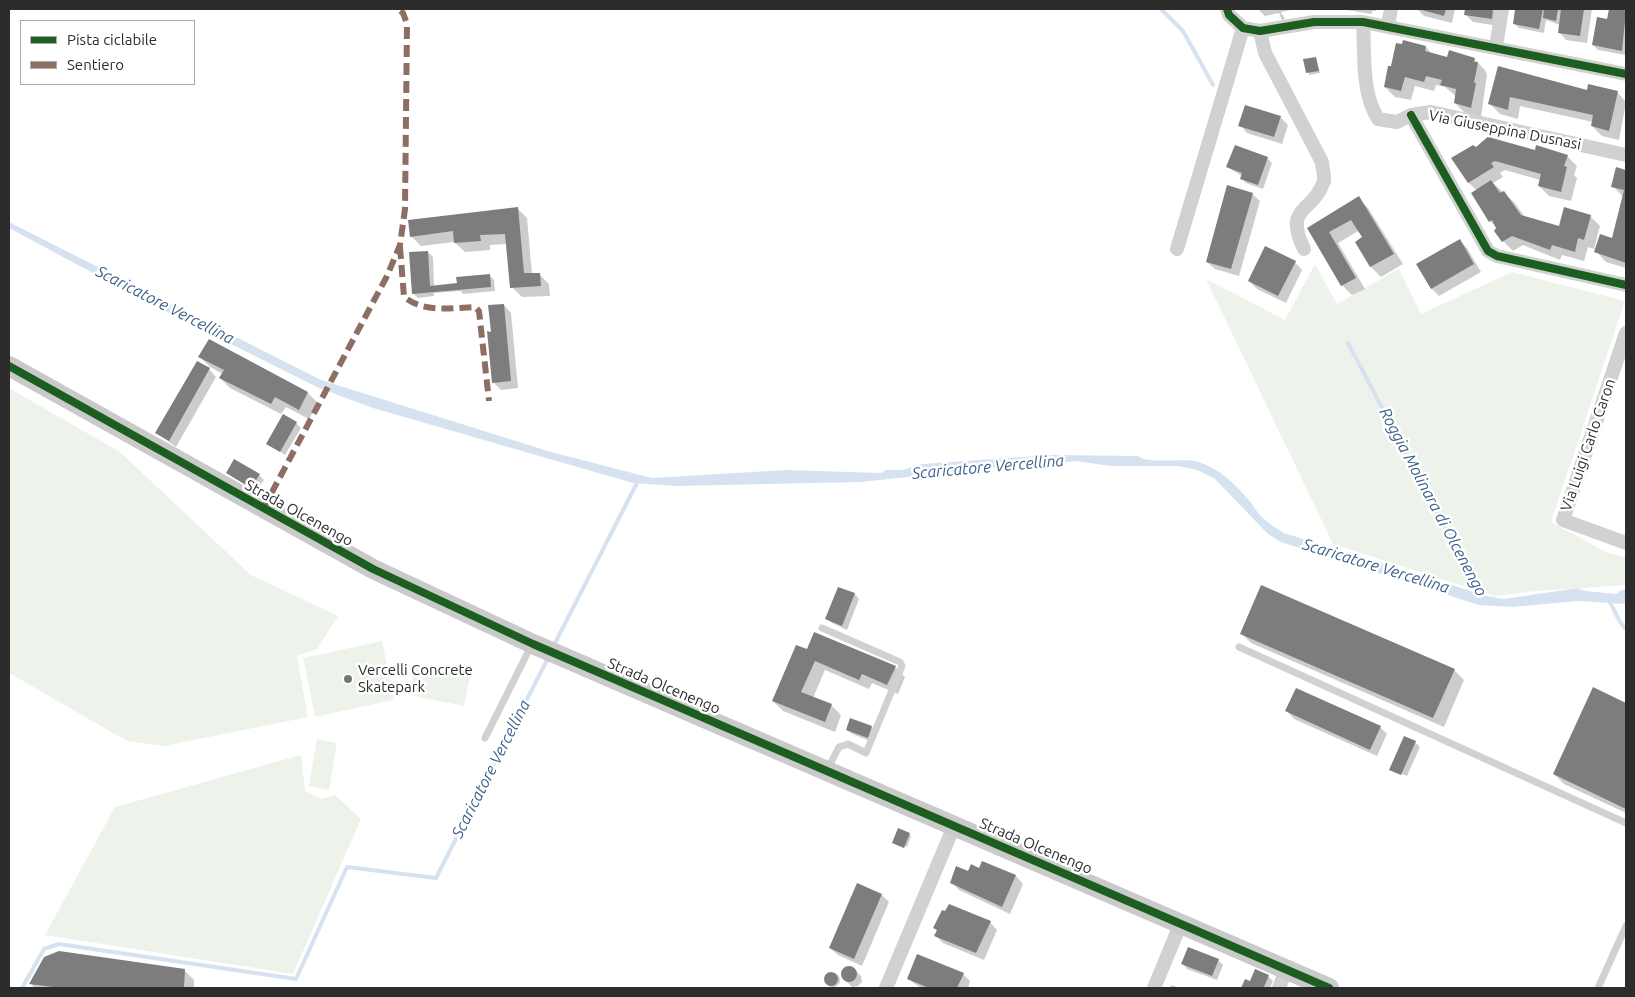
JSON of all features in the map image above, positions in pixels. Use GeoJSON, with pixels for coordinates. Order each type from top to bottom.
{"type":"FeatureCollection","features":[{"type":"Feature","properties":{"kind":"street"},"geometry":{"type":"LineString","coordinates":[[1227,9],[1242,28],[1260,31],[1314,22],[1364,22],[1388,25],[1626,74]]}},
{"type":"Feature","properties":{"kind":"street"},"geometry":{"type":"LineString","coordinates":[[1388,25],[1391,9]]}},
{"type":"Feature","properties":{"kind":"street"},"geometry":{"type":"LineString","coordinates":[[1496,47],[1502,9]]}},
{"type":"Feature","properties":{"kind":"street"},"geometry":{"type":"LineString","coordinates":[[1364,22],[1366,85],[1370,106],[1378,120],[1397,122],[1411,115]]}},
{"type":"Feature","properties":{"kind":"street"},"geometry":{"type":"LineString","coordinates":[[1177,248],[1242,28]]}},
{"type":"Feature","properties":{"kind":"street"},"geometry":{"type":"LineString","coordinates":[[1260,31],[1265,53],[1322,162],[1324,180],[1315,196],[1296,218],[1296,233],[1304,249]]}},
{"type":"Feature","properties":{"kind":"street","name":"Via Giuseppina Dusnasi"},"geometry":{"type":"LineString","coordinates":[[1626,155],[1431,112],[1411,115],[1488,251],[1497,256],[1626,285]]}},
{"type":"Feature","properties":{"kind":"street","name":"Via Luigi Carlo Caron"},"geometry":{"type":"LineString","coordinates":[[1626,333],[1562,520],[1626,543]]}},
{"type":"Feature","properties":{"kind":"street","name":"Strada Olcenengo"},"geometry":{"type":"LineString","coordinates":[[9,366],[373,569],[533,644],[1181,923],[1283,979],[1329,988]]}},
{"type":"Feature","properties":{"kind":"street"},"geometry":{"type":"LineString","coordinates":[[886,988],[954,826]]}},
{"type":"Feature","properties":{"kind":"street"},"geometry":{"type":"LineString","coordinates":[[1154,988],[1181,923]]}},
{"type":"Feature","properties":{"kind":"lane"},"geometry":{"type":"LineString","coordinates":[[822,628],[900,662],[902,666],[866,753],[848,744],[839,747],[827,771]]}},
{"type":"Feature","properties":{"kind":"lane"},"geometry":{"type":"LineString","coordinates":[[485,738],[533,644]]}},
{"type":"Feature","properties":{"kind":"lane"},"geometry":{"type":"LineString","coordinates":[[1239,647],[1626,823]]}},
{"type":"Feature","properties":{"kind":"lane"},"geometry":{"type":"LineString","coordinates":[[1598,988],[1626,926]]}},
{"type":"Feature","properties":{"kind":"shaded area"},"geometry":{"type":"Polygon","coordinates":[[[1315,264],[1337,304],[1399,269],[1421,314],[1512,272],[1625,301],[1551,522],[1608,553],[1626,557],[1626,585],[1494,596],[1333,544],[1206,279],[1285,320],[1315,264]]]}},
{"type":"Feature","properties":{"kind":"shaded area"},"geometry":{"type":"Polygon","coordinates":[[[9,388],[120,452],[251,575],[338,616],[317,649],[297,656],[308,717],[164,746],[127,741],[9,673],[9,388]]]}},
{"type":"Feature","properties":{"kind":"shaded area","name":"Vercelli Concrete Skatepark"},"geometry":{"type":"Polygon","coordinates":[[[382,641],[394,700],[315,717],[303,658],[382,641]]]}},
{"type":"Feature","properties":{"kind":"shaded area"},"geometry":{"type":"Polygon","coordinates":[[[415,666],[470,677],[464,706],[409,695],[415,666]]]}},
{"type":"Feature","properties":{"kind":"shaded area"},"geometry":{"type":"Polygon","coordinates":[[[317,739],[337,743],[329,790],[309,786],[317,739]]]}},
{"type":"Feature","properties":{"kind":"shaded area"},"geometry":{"type":"Polygon","coordinates":[[[301,755],[305,791],[321,799],[335,795],[361,819],[293,974],[45,935],[115,807],[301,755]]]}},
{"type":"Feature","properties":{"kind":"water"},"geometry":{"type":"Polygon","coordinates":[[[9,222],[321,380],[551,452],[652,478],[786,470],[882,473],[886,470],[903,470],[922,464],[1053,455],[1138,456],[1143,459],[1158,461],[1192,461],[1213,468],[1225,477],[1242,492],[1260,515],[1284,533],[1487,596],[1504,599],[1578,588],[1585,591],[1617,594],[1619,591],[1626,589],[1626,604],[1577,601],[1513,607],[1479,605],[1281,542],[1268,534],[1214,478],[1197,470],[1178,466],[1110,466],[1076,461],[1021,466],[1018,469],[1008,470],[1003,467],[860,482],[676,486],[633,483],[373,408],[319,388],[145,301],[9,228],[9,222]]]}},
{"type":"Feature","properties":{"kind":"building"},"geometry":{"type":"Polygon","coordinates":[[[1418,9],[1446,9],[1444,16],[1418,9]]]}},
{"type":"Feature","properties":{"kind":"building"},"geometry":{"type":"Polygon","coordinates":[[[1465,9],[1493,9],[1492,19],[1464,15],[1465,9]]]}},
{"type":"Feature","properties":{"kind":"building"},"geometry":{"type":"Polygon","coordinates":[[[1515,9],[1543,9],[1539,29],[1513,24],[1515,9]]]}},
{"type":"Feature","properties":{"kind":"building"},"geometry":{"type":"Polygon","coordinates":[[[1544,9],[1558,9],[1556,21],[1543,18],[1544,9]]]}},
{"type":"Feature","properties":{"kind":"building"},"geometry":{"type":"Polygon","coordinates":[[[1561,9],[1584,9],[1580,36],[1558,33],[1561,9]]]}},
{"type":"Feature","properties":{"kind":"building"},"geometry":{"type":"Polygon","coordinates":[[[1609,9],[1622,9],[1626,11],[1622,51],[1592,45],[1597,17],[1607,19],[1609,9]]]}},
{"type":"Feature","properties":{"kind":"building"},"geometry":{"type":"Polygon","coordinates":[[[1403,40],[1426,46],[1425,51],[1447,57],[1449,50],[1475,58],[1474,62],[1478,62],[1471,108],[1454,103],[1456,89],[1440,85],[1442,80],[1426,76],[1424,82],[1405,77],[1401,91],[1384,87],[1388,66],[1391,66],[1396,43],[1402,44],[1403,40]]]}},
{"type":"Feature","properties":{"kind":"building"},"geometry":{"type":"Polygon","coordinates":[[[1316,57],[1319,71],[1306,73],[1303,59],[1316,57]]]}},
{"type":"Feature","properties":{"kind":"building"},"geometry":{"type":"Polygon","coordinates":[[[1498,66],[1587,90],[1588,84],[1618,91],[1609,131],[1591,126],[1593,115],[1510,97],[1508,110],[1488,104],[1498,66]]]}},
{"type":"Feature","properties":{"kind":"building"},"geometry":{"type":"Polygon","coordinates":[[[1245,105],[1281,116],[1274,137],[1238,126],[1245,105]]]}},
{"type":"Feature","properties":{"kind":"building"},"geometry":{"type":"Polygon","coordinates":[[[1490,135],[1492,138],[1535,150],[1536,145],[1568,155],[1564,166],[1567,167],[1561,192],[1538,186],[1541,174],[1495,161],[1491,163],[1494,167],[1468,183],[1451,158],[1473,145],[1476,147],[1490,135]]]}},
{"type":"Feature","properties":{"kind":"building"},"geometry":{"type":"Polygon","coordinates":[[[1235,145],[1268,157],[1258,185],[1240,179],[1242,173],[1226,167],[1235,145]]]}},
{"type":"Feature","properties":{"kind":"building"},"geometry":{"type":"Polygon","coordinates":[[[1616,167],[1626,170],[1626,263],[1594,252],[1600,234],[1612,238],[1624,190],[1611,187],[1616,167]]]}},
{"type":"Feature","properties":{"kind":"building"},"geometry":{"type":"Polygon","coordinates":[[[1491,180],[1500,193],[1504,191],[1521,215],[1559,226],[1564,207],[1591,215],[1584,240],[1578,238],[1575,252],[1552,245],[1550,250],[1512,236],[1502,242],[1494,231],[1496,228],[1492,220],[1489,222],[1471,193],[1491,180]]]}},
{"type":"Feature","properties":{"kind":"building"},"geometry":{"type":"Polygon","coordinates":[[[1227,185],[1253,193],[1231,269],[1206,262],[1227,185]]]}},
{"type":"Feature","properties":{"kind":"building"},"geometry":{"type":"Polygon","coordinates":[[[1359,196],[1394,254],[1370,267],[1355,242],[1362,237],[1351,220],[1329,232],[1356,278],[1341,286],[1307,228],[1359,196]]]}},
{"type":"Feature","properties":{"kind":"building"},"geometry":{"type":"Polygon","coordinates":[[[518,207],[524,273],[540,273],[541,286],[510,288],[505,234],[480,235],[481,241],[454,243],[453,231],[410,237],[408,220],[518,207]]]}},
{"type":"Feature","properties":{"kind":"building"},"geometry":{"type":"Polygon","coordinates":[[[1460,239],[1474,264],[1431,289],[1416,264],[1460,239]]]}},
{"type":"Feature","properties":{"kind":"building"},"geometry":{"type":"Polygon","coordinates":[[[1265,246],[1296,261],[1278,296],[1248,281],[1265,246]]]}},
{"type":"Feature","properties":{"kind":"building"},"geometry":{"type":"Polygon","coordinates":[[[428,251],[430,286],[457,283],[456,277],[490,274],[491,287],[412,294],[409,252],[428,251]]]}},
{"type":"Feature","properties":{"kind":"building"},"geometry":{"type":"Polygon","coordinates":[[[504,304],[511,381],[492,383],[487,331],[491,332],[488,305],[504,304]]]}},
{"type":"Feature","properties":{"kind":"building"},"geometry":{"type":"Polygon","coordinates":[[[209,339],[308,392],[299,410],[275,397],[271,404],[219,378],[224,370],[198,357],[209,339]]]}},
{"type":"Feature","properties":{"kind":"building"},"geometry":{"type":"Polygon","coordinates":[[[197,361],[210,368],[169,441],[155,433],[197,361]]]}},
{"type":"Feature","properties":{"kind":"building"},"geometry":{"type":"Polygon","coordinates":[[[283,414],[297,422],[280,452],[266,444],[283,414]]]}},
{"type":"Feature","properties":{"kind":"building"},"geometry":{"type":"Polygon","coordinates":[[[234,459],[260,474],[251,488],[226,473],[234,459]]]}},
{"type":"Feature","properties":{"kind":"building"},"geometry":{"type":"Polygon","coordinates":[[[1261,585],[1455,669],[1433,718],[1240,634],[1261,585]]]}},
{"type":"Feature","properties":{"kind":"building"},"geometry":{"type":"Polygon","coordinates":[[[838,587],[855,593],[842,626],[825,619],[838,587]]]}},
{"type":"Feature","properties":{"kind":"building"},"geometry":{"type":"Polygon","coordinates":[[[814,632],[896,666],[887,685],[862,674],[859,680],[815,661],[801,692],[832,704],[825,722],[772,701],[796,645],[807,649],[814,632]]]}},
{"type":"Feature","properties":{"kind":"building"},"geometry":{"type":"Polygon","coordinates":[[[1593,687],[1626,703],[1626,809],[1553,774],[1593,687]]]}},
{"type":"Feature","properties":{"kind":"building"},"geometry":{"type":"Polygon","coordinates":[[[1296,688],[1381,726],[1370,750],[1285,711],[1296,688]]]}},
{"type":"Feature","properties":{"kind":"building"},"geometry":{"type":"Polygon","coordinates":[[[850,718],[872,726],[868,738],[846,730],[850,718]]]}},
{"type":"Feature","properties":{"kind":"building"},"geometry":{"type":"Polygon","coordinates":[[[1404,736],[1416,741],[1401,775],[1389,770],[1404,736]]]}},
{"type":"Feature","properties":{"kind":"building"},"geometry":{"type":"Polygon","coordinates":[[[898,828],[910,833],[904,848],[892,843],[898,828]]]}},
{"type":"Feature","properties":{"kind":"building"},"geometry":{"type":"Polygon","coordinates":[[[982,861],[1016,875],[1002,907],[950,883],[956,866],[968,871],[971,864],[979,868],[982,861]]]}},
{"type":"Feature","properties":{"kind":"building"},"geometry":{"type":"Polygon","coordinates":[[[857,883],[882,894],[854,959],[829,948],[857,883]]]}},
{"type":"Feature","properties":{"kind":"building"},"geometry":{"type":"Polygon","coordinates":[[[949,904],[991,921],[976,953],[934,936],[937,930],[933,928],[942,910],[945,911],[949,904]]]}},
{"type":"Feature","properties":{"kind":"building"},"geometry":{"type":"Polygon","coordinates":[[[1188,947],[1219,959],[1212,976],[1181,964],[1188,947]]]}},
{"type":"Feature","properties":{"kind":"building"},"geometry":{"type":"Polygon","coordinates":[[[59,951],[185,969],[184,988],[61,988],[29,984],[44,957],[59,951]]]}},
{"type":"Feature","properties":{"kind":"building"},"geometry":{"type":"Polygon","coordinates":[[[917,954],[964,973],[957,988],[929,988],[907,979],[917,954]]]}},
{"type":"Feature","properties":{"kind":"building"},"geometry":{"type":"Polygon","coordinates":[[[846,966],[852,966],[857,971],[855,980],[846,982],[841,977],[841,971],[846,966]]]}},
{"type":"Feature","properties":{"kind":"building"},"geometry":{"type":"Polygon","coordinates":[[[1255,969],[1269,975],[1264,987],[1267,988],[1241,988],[1245,979],[1250,981],[1255,969]]]}},
{"type":"Feature","properties":{"kind":"building"},"geometry":{"type":"Polygon","coordinates":[[[831,972],[836,974],[838,979],[836,984],[831,986],[826,984],[824,979],[826,974],[831,972]]]}},
{"type":"Feature","properties":{"kind":"waterway","name":"Roggia Molinara di Olcenengo"},"geometry":{"type":"LineString","coordinates":[[1161,9],[1183,31],[1213,85]]}},
{"type":"Feature","properties":{"kind":"waterway","name":"Roggia Molinara di Olcenengo"},"geometry":{"type":"LineString","coordinates":[[1348,343],[1483,599]]}},
{"type":"Feature","properties":{"kind":"waterway","name":"Scaricatore Vercellina"},"geometry":{"type":"LineString","coordinates":[[555,643],[638,481]]}},
{"type":"Feature","properties":{"kind":"waterway","name":"Roggia Molinara di Olcenengo"},"geometry":{"type":"LineString","coordinates":[[1608,600],[1626,629]]}},
{"type":"Feature","properties":{"kind":"waterway"},"geometry":{"type":"LineString","coordinates":[[22,988],[44,949],[59,944],[296,979],[347,867],[436,878],[547,660]]}},
{"type":"Feature","properties":{"kind":"marked path"},"geometry":{"type":"LineString","coordinates":[[263,509],[387,276],[400,245],[405,209],[407,24],[403,13],[398,9]]}},
{"type":"Feature","properties":{"kind":"marked path"},"geometry":{"type":"LineString","coordinates":[[400,247],[404,297],[412,302],[429,307],[475,307],[479,311],[489,401]]}},
{"type":"Feature","properties":{"kind":"cycle path"},"geometry":{"type":"LineString","coordinates":[[1227,9],[1229,15],[1243,28],[1260,31],[1314,22],[1363,22],[1626,74]]}},
{"type":"Feature","properties":{"kind":"cycle path"},"geometry":{"type":"LineString","coordinates":[[1411,115],[1488,251],[1497,256],[1626,285]]}},
{"type":"Feature","properties":{"kind":"cycle path"},"geometry":{"type":"LineString","coordinates":[[9,366],[373,569],[533,644],[1329,988]]}},
{"type":"Feature","properties":{"kind":"place","name":"Vercelli Concrete Skatepark"},"geometry":{"type":"Point","coordinates":[348,679]}}]}
